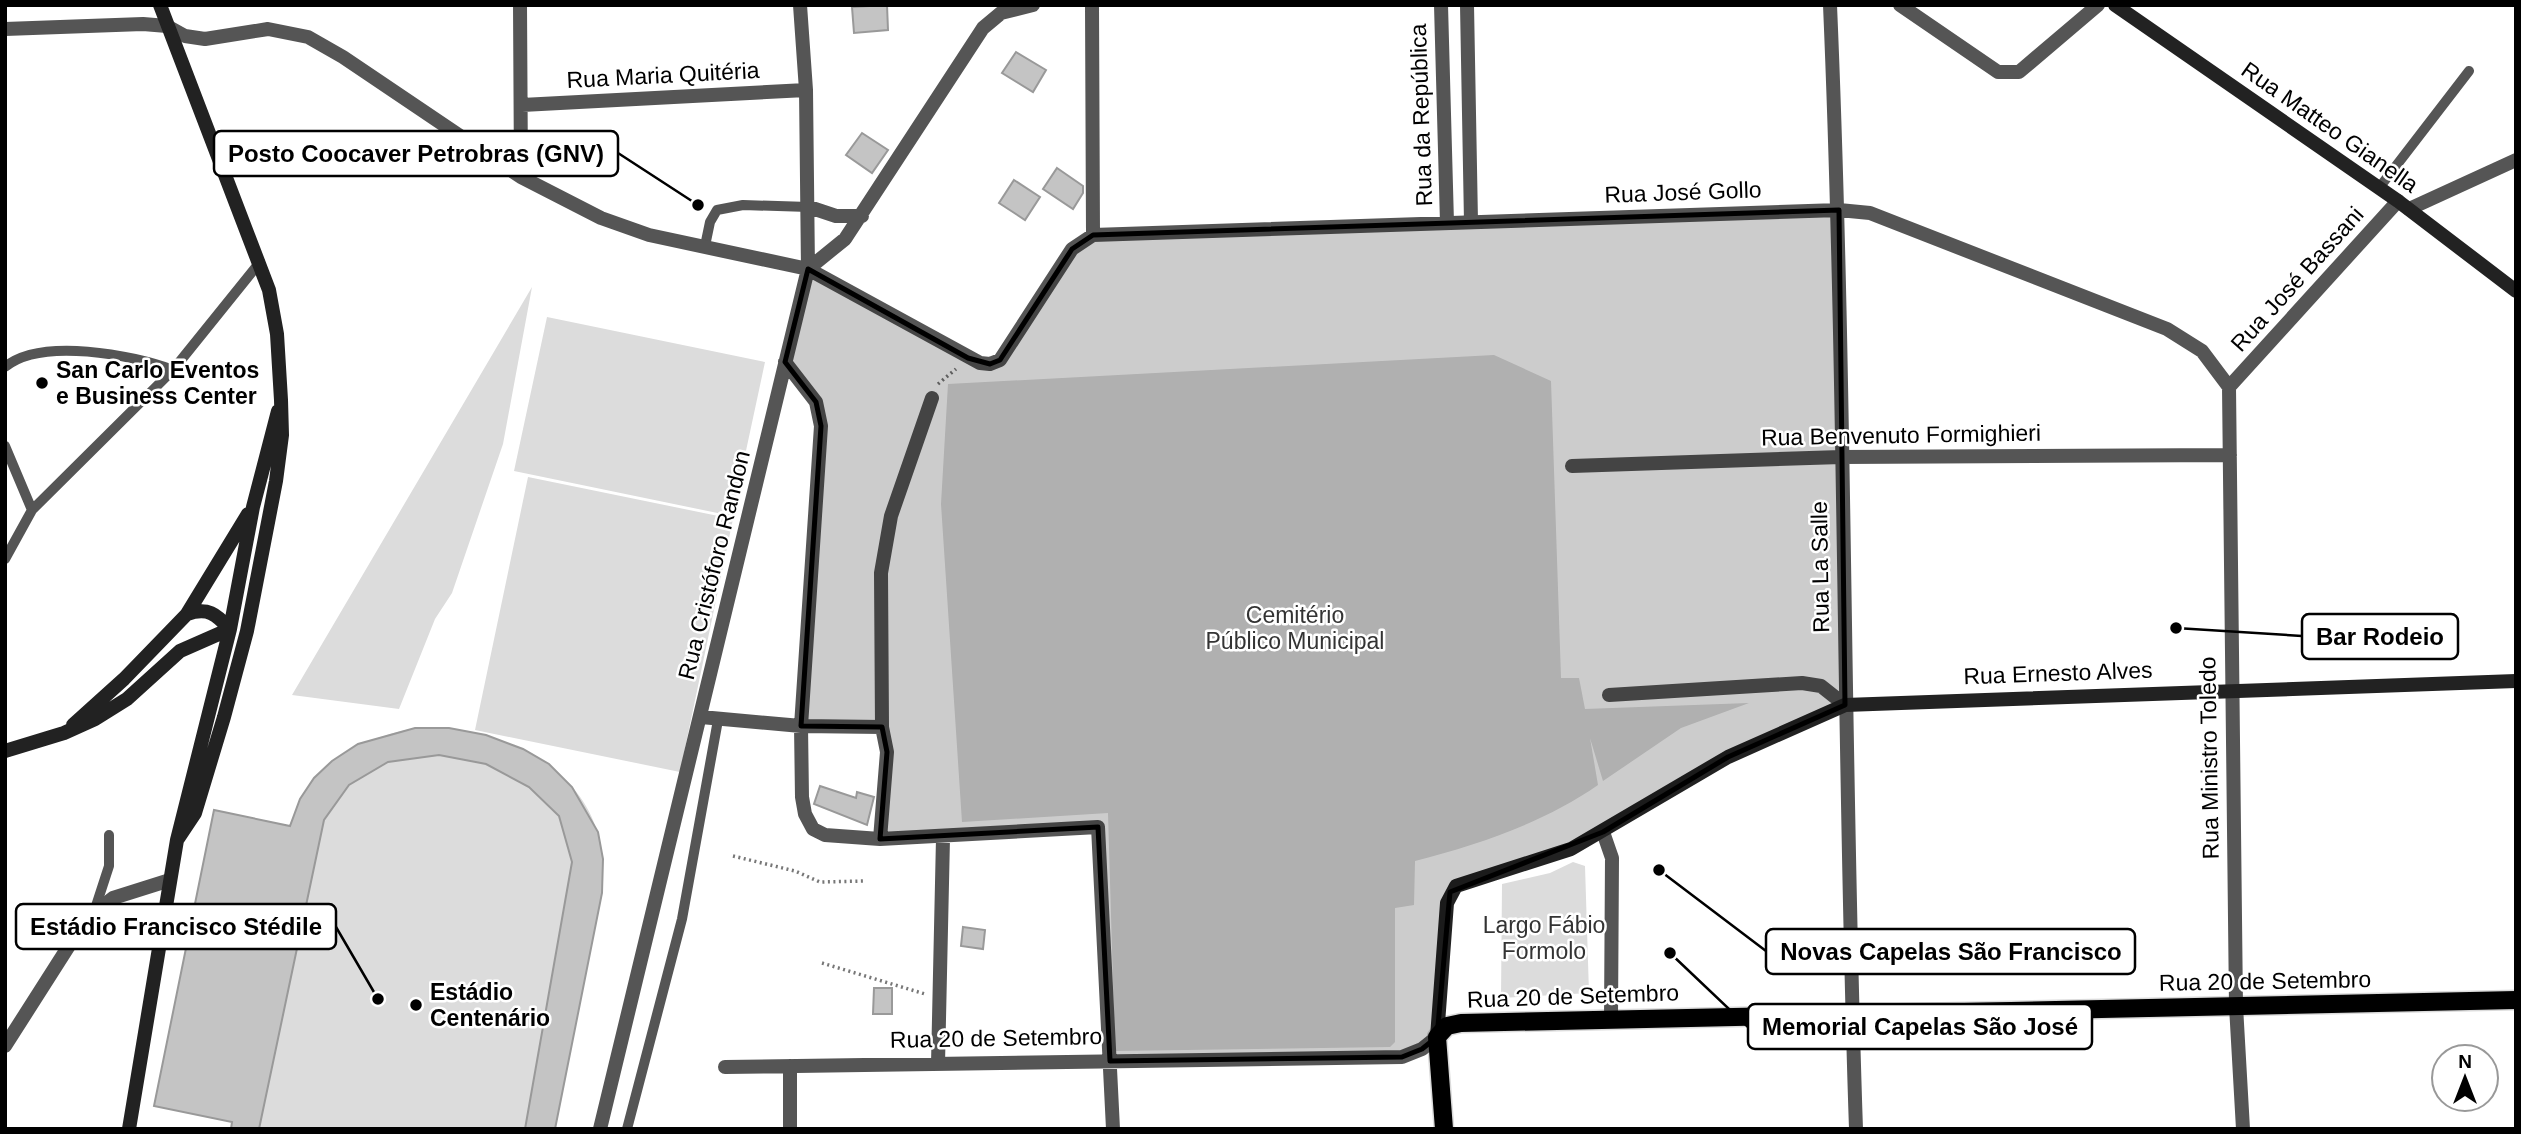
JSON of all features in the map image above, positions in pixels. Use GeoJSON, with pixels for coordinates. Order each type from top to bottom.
{"type":"FeatureCollection","features":[{"type":"Feature","properties":{"kind":"main road"},"geometry":{"type":"LineString","coordinates":[[160,5],[269,290],[277,334],[282,435],[264,552],[224,717],[195,813],[177,840]]}},
{"type":"Feature","properties":{"kind":"main road","name":"Rua Matteo Gianella"},"geometry":{"type":"LineString","coordinates":[[2115,5],[2404,205],[2516,290]]}},
{"type":"Feature","properties":{"kind":"main road"},"geometry":{"type":"LineString","coordinates":[[129,1129],[177,840],[230,629],[253,507],[281,400]]}},
{"type":"Feature","properties":{"kind":"main road"},"geometry":{"type":"LineString","coordinates":[[64,733],[124,679],[187,614],[253,507]]}},
{"type":"Feature","properties":{"kind":"main road"},"geometry":{"type":"LineString","coordinates":[[224,717],[230,629],[241,612],[264,552]]}},
{"type":"Feature","properties":{"kind":"main road"},"geometry":{"type":"LineString","coordinates":[[187,614],[199,610],[215,612],[230,629]]}},
{"type":"Feature","properties":{"kind":"main road"},"geometry":{"type":"LineString","coordinates":[[5,751],[64,733],[95,719],[127,699],[158,667],[180,651],[230,629]]}},
{"type":"Feature","properties":{"kind":"main road"},"geometry":{"type":"LineString","coordinates":[[200,641],[214,650],[221,666]]}},
{"type":"Feature","properties":{"kind":"main road","name":"Rua Ernesto Alves"},"geometry":{"type":"LineString","coordinates":[[1845,705],[2230,689],[2516,681]]}},
{"type":"Feature","properties":{"kind":"main road"},"geometry":{"type":"LineString","coordinates":[[1444,1129],[1437,1037],[1450,892],[1455,886],[1571,849],[1728,757],[1845,705]]}},
{"type":"Feature","properties":{"kind":"main road","name":"Rua 20 de Setembro"},"geometry":{"type":"LineString","coordinates":[[1437,1037],[1447,1026],[1461,1023],[2516,1000]]}},
{"type":"Feature","properties":{"kind":"street"},"geometry":{"type":"LineString","coordinates":[[520,5],[521,177]]}},
{"type":"Feature","properties":{"kind":"street","name":"Rua Cristóforo Randon"},"geometry":{"type":"LineString","coordinates":[[600,1129],[808,269],[806,90],[800,5]]}},
{"type":"Feature","properties":{"kind":"street"},"geometry":{"type":"LineString","coordinates":[[808,269],[845,239],[862,216],[983,28],[1001,13],[1020,6],[1033,5]]}},
{"type":"Feature","properties":{"kind":"street"},"geometry":{"type":"LineString","coordinates":[[5,29],[167,26],[185,36],[205,39],[268,29],[308,37],[343,57],[521,177],[601,218],[649,235],[808,269],[968,358],[989,365],[1000,360],[1072,249],[1093,235],[1092,5]]}},
{"type":"Feature","properties":{"kind":"street","name":"Rua da República"},"geometry":{"type":"LineString","coordinates":[[1441,5],[1447,223]]}},
{"type":"Feature","properties":{"kind":"street","name":"Rua da República"},"geometry":{"type":"LineString","coordinates":[[1467,5],[1471,222]]}},
{"type":"Feature","properties":{"kind":"street","name":"Rua La Salle"},"geometry":{"type":"LineString","coordinates":[[1830,5],[1839,210],[1845,705],[1856,1129]]}},
{"type":"Feature","properties":{"kind":"street"},"geometry":{"type":"LineString","coordinates":[[1900,5],[1998,72],[2008,74],[2018,72],[2098,5]]}},
{"type":"Feature","properties":{"kind":"street","name":"Rua Maria Quitéria"},"geometry":{"type":"LineString","coordinates":[[522,105],[806,90]]}},
{"type":"Feature","properties":{"kind":"street"},"geometry":{"type":"LineString","coordinates":[[2404,205],[2516,160]]}},
{"type":"Feature","properties":{"kind":"street","name":"Rua José Bassani"},"geometry":{"type":"LineString","coordinates":[[2229,387],[2404,205]]}},
{"type":"Feature","properties":{"kind":"street"},"geometry":{"type":"LineString","coordinates":[[809,207],[836,216],[862,216]]}},
{"type":"Feature","properties":{"kind":"street","name":"Rua José Gollo"},"geometry":{"type":"LineString","coordinates":[[1093,235],[1839,210],[1870,213],[2167,329],[2202,351],[2229,387]]}},
{"type":"Feature","properties":{"kind":"street"},"geometry":{"type":"LineString","coordinates":[[785,362],[816,402],[821,426],[801,726],[802,797],[805,814],[813,829],[825,835],[880,839],[943,838],[1098,827],[1113,1129]]}},
{"type":"Feature","properties":{"kind":"street","name":"Rua Ministro Toledo"},"geometry":{"type":"LineString","coordinates":[[2229,387],[2230,689],[2236,1006],[2243,1129]]}},
{"type":"Feature","properties":{"kind":"street"},"geometry":{"type":"LineString","coordinates":[[880,839],[887,752],[882,727],[881,573],[891,516],[932,398]]}},
{"type":"Feature","properties":{"kind":"street","name":"Rua Benvenuto Formighieri"},"geometry":{"type":"LineString","coordinates":[[1573,466],[1841,457],[2230,455]]}},
{"type":"Feature","properties":{"kind":"street"},"geometry":{"type":"LineString","coordinates":[[1609,695],[1802,683],[1821,686],[1845,705]]}},
{"type":"Feature","properties":{"kind":"street"},"geometry":{"type":"LineString","coordinates":[[701,717],[801,726],[882,727]]}},
{"type":"Feature","properties":{"kind":"street"},"geometry":{"type":"LineString","coordinates":[[1603,832],[1612,858],[1611,1020]]}},
{"type":"Feature","properties":{"kind":"street"},"geometry":{"type":"LineString","coordinates":[[938,1063],[943,838]]}},
{"type":"Feature","properties":{"kind":"street"},"geometry":{"type":"LineString","coordinates":[[5,1046],[86,919],[113,898],[170,880]]}},
{"type":"Feature","properties":{"kind":"street","name":"Rua 20 de Setembro"},"geometry":{"type":"LineString","coordinates":[[725,1067],[1402,1057],[1422,1049],[1437,1037]]}},
{"type":"Feature","properties":{"kind":"street"},"geometry":{"type":"LineString","coordinates":[[790,1066],[790,1129]]}},
{"type":"Feature","properties":{"kind":"lane"},"geometry":{"type":"LineString","coordinates":[[2379,188],[2469,71]]}},
{"type":"Feature","properties":{"kind":"lane"},"geometry":{"type":"LineString","coordinates":[[705,246],[710,222],[718,210],[743,205],[809,207]]}},
{"type":"Feature","properties":{"kind":"lane"},"geometry":{"type":"LineString","coordinates":[[5,558],[32,510],[173,370],[260,262]]}},
{"type":"Feature","properties":{"kind":"lane"},"geometry":{"type":"LineString","coordinates":[[5,367],[35,355],[77,350],[140,358],[173,370]]}},
{"type":"Feature","properties":{"kind":"lane"},"geometry":{"type":"LineString","coordinates":[[5,446],[32,510]]}},
{"type":"Feature","properties":{"kind":"lane"},"geometry":{"type":"LineString","coordinates":[[627,1129],[682,919],[718,720]]}},
{"type":"Feature","properties":{"kind":"lane"},"geometry":{"type":"LineString","coordinates":[[94,912],[109,866],[109,835]]}},
{"type":"Feature","properties":{"kind":"path"},"geometry":{"type":"LineString","coordinates":[[932,398],[939,384],[968,358]]}},
{"type":"Feature","properties":{"kind":"path"},"geometry":{"type":"LineString","coordinates":[[733,856],[795,871],[820,882],[865,881]]}},
{"type":"Feature","properties":{"kind":"path"},"geometry":{"type":"LineString","coordinates":[[822,963],[940,999]]}},
{"type":"Feature","properties":{"kind":"highlighted area"},"geometry":{"type":"Polygon","coordinates":[[[1839,210],[1845,705],[1728,757],[1603,832],[1450,892],[1437,1037],[1422,1049],[1402,1057],[1110,1061],[1098,827],[880,839],[887,752],[882,727],[801,726],[821,426],[816,402],[785,362],[808,269],[968,358],[990,364],[1000,360],[1072,249],[1093,235],[1839,210]]]}},
{"type":"Feature","properties":{"kind":"green space"},"geometry":{"type":"Polygon","coordinates":[[[532,287],[503,444],[452,593],[435,619],[399,709],[292,695],[532,287]]]}},
{"type":"Feature","properties":{"kind":"green space"},"geometry":{"type":"Polygon","coordinates":[[[547,317],[765,362],[732,516],[514,471],[547,317]]]}},
{"type":"Feature","properties":{"kind":"green space","name":"Cemitério Público Municipal"},"geometry":{"type":"Polygon","coordinates":[[[1494,355],[1551,381],[1561,678],[1579,678],[1585,709],[1749,703],[1681,728],[1603,781],[1590,738],[1598,785],[1555,811],[1510,831],[1415,861],[1414,905],[1395,908],[1395,1042],[1390,1047],[1115,1051],[1108,813],[962,822],[941,504],[948,384],[1494,355]]]}},
{"type":"Feature","properties":{"kind":"green space"},"geometry":{"type":"Polygon","coordinates":[[[528,477],[733,519],[680,772],[475,730],[528,477]]]}},
{"type":"Feature","properties":{"kind":"green space"},"geometry":{"type":"Polygon","coordinates":[[[415,728],[471,733],[525,752],[549,766],[570,785],[587,807],[598,834],[602,855],[602,893],[555,1129],[231,1129],[231,1122],[154,1106],[214,810],[289,826],[310,786],[338,759],[372,740],[415,728]]]}},
{"type":"Feature","properties":{"kind":"green space","name":"Largo Fábio Formolo"},"geometry":{"type":"Polygon","coordinates":[[[1573,862],[1585,866],[1589,993],[1501,998],[1502,884],[1550,873],[1573,862]]]}},
{"type":"Feature","properties":{"kind":"building"},"geometry":{"type":"Polygon","coordinates":[[[887,5],[888,30],[854,33],[852,7],[887,5]]]}},
{"type":"Feature","properties":{"kind":"building"},"geometry":{"type":"Polygon","coordinates":[[[1016,52],[1046,70],[1033,92],[1002,73],[1016,52]]]}},
{"type":"Feature","properties":{"kind":"building"},"geometry":{"type":"Polygon","coordinates":[[[862,133],[888,150],[872,173],[846,155],[862,133]]]}},
{"type":"Feature","properties":{"kind":"building"},"geometry":{"type":"Polygon","coordinates":[[[1057,168],[1083,186],[1083,193],[1073,209],[1043,189],[1057,168]]]}},
{"type":"Feature","properties":{"kind":"building"},"geometry":{"type":"Polygon","coordinates":[[[1014,180],[1040,197],[1025,220],[999,203],[1014,180]]]}},
{"type":"Feature","properties":{"kind":"building"},"geometry":{"type":"Polygon","coordinates":[[[415,728],[449,728],[486,735],[523,749],[549,764],[572,787],[598,832],[603,859],[602,893],[555,1129],[525,1129],[572,862],[559,816],[529,787],[486,764],[439,755],[388,762],[349,785],[324,820],[259,1129],[231,1129],[232,1122],[154,1106],[214,810],[290,826],[300,799],[314,778],[332,761],[358,744],[415,728]]]}},
{"type":"Feature","properties":{"kind":"building"},"geometry":{"type":"Polygon","coordinates":[[[820,786],[856,798],[857,792],[874,797],[867,825],[814,804],[820,786]]]}},
{"type":"Feature","properties":{"kind":"building"},"geometry":{"type":"Polygon","coordinates":[[[963,927],[985,930],[983,949],[961,946],[963,927]]]}},
{"type":"Feature","properties":{"kind":"building"},"geometry":{"type":"Polygon","coordinates":[[[874,988],[892,988],[892,1014],[873,1014],[874,988]]]}},
{"type":"Feature","properties":{"kind":"place","name":"Posto Coocaver Petrobras (GNV)"},"geometry":{"type":"Point","coordinates":[698,205]}},
{"type":"Feature","properties":{"kind":"place","name":"San Carlo Eventos e Business Center"},"geometry":{"type":"Point","coordinates":[42,383]}},
{"type":"Feature","properties":{"kind":"place","name":"Bar Rodeio"},"geometry":{"type":"Point","coordinates":[2176,628]}},
{"type":"Feature","properties":{"kind":"place","name":"Novas Capelas São Francisco"},"geometry":{"type":"Point","coordinates":[1659,870]}},
{"type":"Feature","properties":{"kind":"place","name":"Memorial Capelas São José"},"geometry":{"type":"Point","coordinates":[1670,953]}},
{"type":"Feature","properties":{"kind":"place","name":"Estádio Francisco Stédile"},"geometry":{"type":"Point","coordinates":[378,999]}},
{"type":"Feature","properties":{"kind":"place","name":"Estádio Centenário"},"geometry":{"type":"Point","coordinates":[416,1005]}}]}
